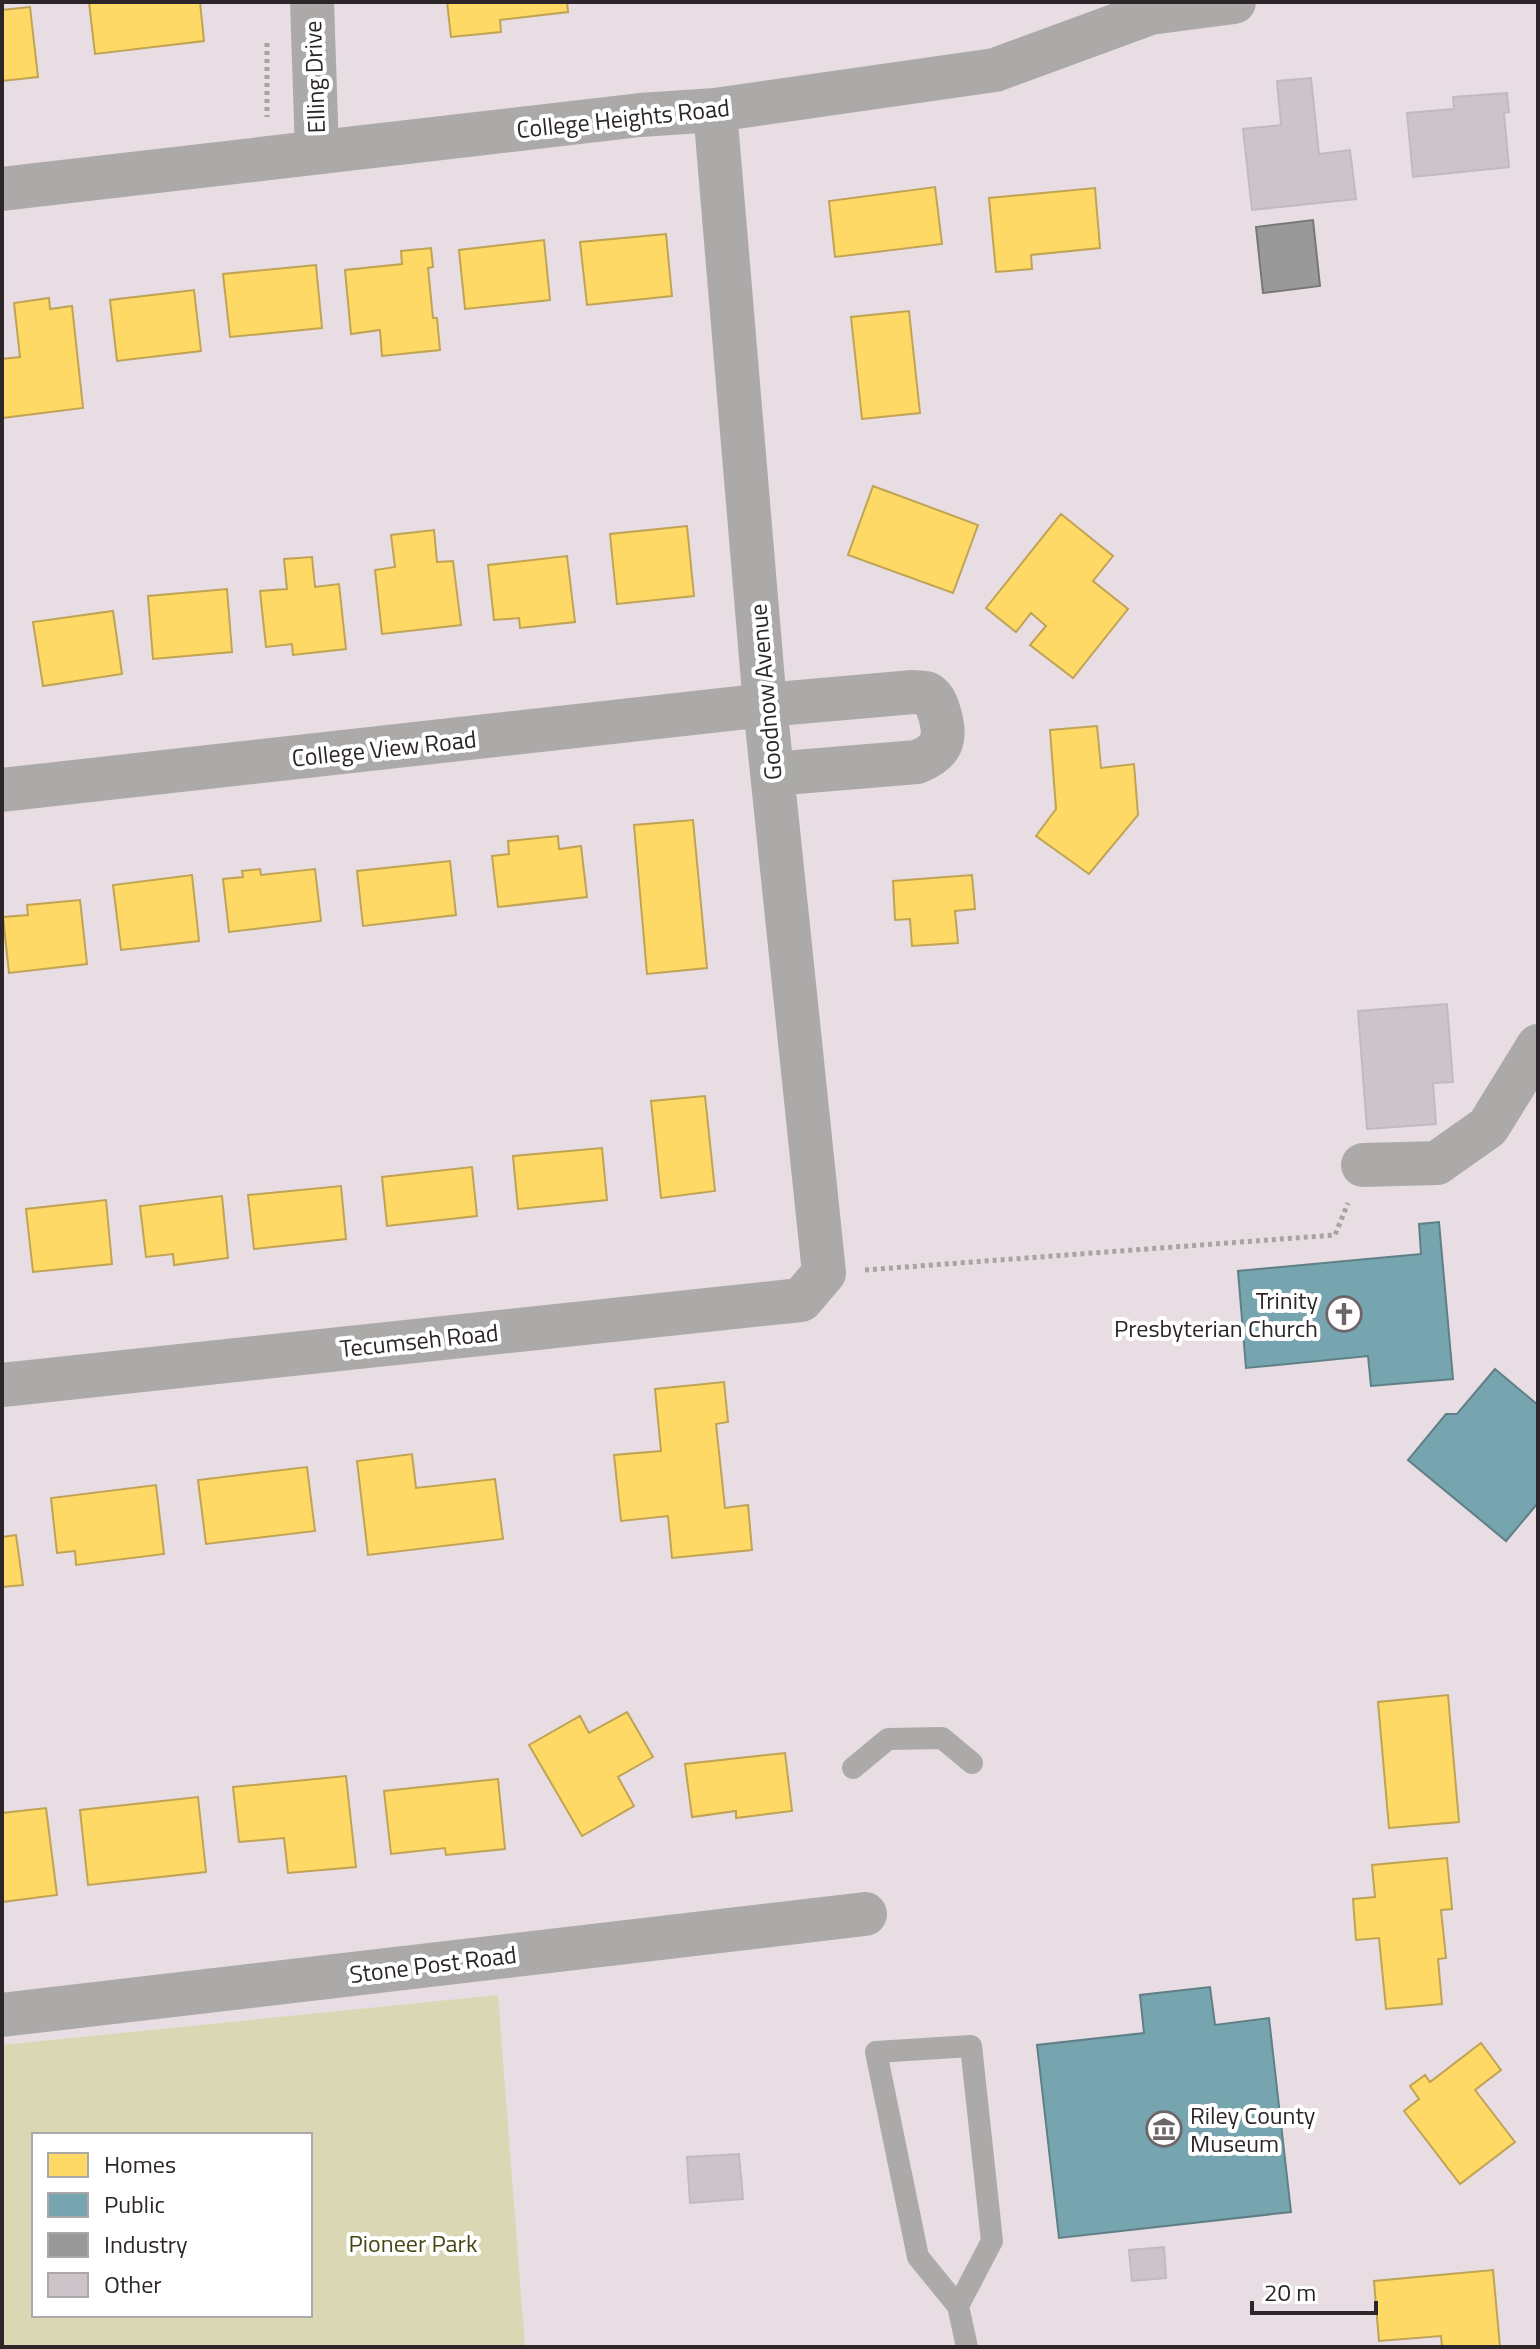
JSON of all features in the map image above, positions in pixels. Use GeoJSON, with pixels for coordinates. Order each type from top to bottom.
{"type":"FeatureCollection","features":[{"type":"Feature","properties":{"kind":"street","name":"Elling Drive"},"geometry":{"type":"LineString","coordinates":[[312,2],[317,152]]}},
{"type":"Feature","properties":{"kind":"street","name":"College Heights Road"},"geometry":{"type":"LineString","coordinates":[[2,189],[640,115],[715,110],[995,70],[1150,8],[1234,2]]}},
{"type":"Feature","properties":{"kind":"street","name":"Goodnow Avenue"},"geometry":{"type":"LineString","coordinates":[[715,110],[765,705],[824,1273]]}},
{"type":"Feature","properties":{"kind":"street","name":"College View Road"},"geometry":{"type":"LineString","coordinates":[[2,790],[765,705],[913,692],[926,693],[935,701],[943,724],[943,738],[929,757],[917,762],[772,774]]}},
{"type":"Feature","properties":{"kind":"street"},"geometry":{"type":"LineString","coordinates":[[1363,1165],[1437,1163],[1488,1127],[1538,1046]]}},
{"type":"Feature","properties":{"kind":"street","name":"Tecumseh Road"},"geometry":{"type":"LineString","coordinates":[[2,1385],[801,1300],[824,1273]]}},
{"type":"Feature","properties":{"kind":"street","name":"Stone Post Road"},"geometry":{"type":"LineString","coordinates":[[2,2015],[865,1914]]}},
{"type":"Feature","properties":{"kind":"lane"},"geometry":{"type":"LineString","coordinates":[[853,1768],[888,1739],[942,1738],[972,1763]]}},
{"type":"Feature","properties":{"kind":"lane"},"geometry":{"type":"LineString","coordinates":[[958,2306],[992,2241],[971,2046],[876,2052],[918,2257],[958,2306],[967,2347]]}},
{"type":"Feature","properties":{"kind":"path"},"geometry":{"type":"LineString","coordinates":[[267,34],[268,158]]}},
{"type":"Feature","properties":{"kind":"path"},"geometry":{"type":"LineString","coordinates":[[824,1273],[1335,1235],[1363,1165]]}},
{"type":"Feature","properties":{"kind":"green space","name":"Pioneer Park"},"geometry":{"type":"Polygon","coordinates":[[[498,1995],[525,2347],[2,2347],[2,2045],[498,1995]]]}},
{"type":"Feature","properties":{"kind":"building: Homes"},"geometry":{"type":"Polygon","coordinates":[[[89,2],[200,2],[204,41],[95,54],[89,2]]]}},
{"type":"Feature","properties":{"kind":"building: Homes"},"geometry":{"type":"Polygon","coordinates":[[[447,2],[567,2],[568,12],[500,20],[501,32],[451,37],[447,2]]]}},
{"type":"Feature","properties":{"kind":"building: Homes"},"geometry":{"type":"Polygon","coordinates":[[[30,7],[38,77],[2,81],[2,10],[30,7]]]}},
{"type":"Feature","properties":{"kind":"building: Homes"},"geometry":{"type":"Polygon","coordinates":[[[935,187],[942,244],[835,257],[829,201],[935,187]]]}},
{"type":"Feature","properties":{"kind":"building: Homes"},"geometry":{"type":"Polygon","coordinates":[[[1095,188],[1100,248],[1031,255],[1032,269],[996,272],[989,198],[1095,188]]]}},
{"type":"Feature","properties":{"kind":"building: Homes"},"geometry":{"type":"Polygon","coordinates":[[[666,234],[672,296],[587,305],[580,242],[666,234]]]}},
{"type":"Feature","properties":{"kind":"building: Homes"},"geometry":{"type":"Polygon","coordinates":[[[544,240],[550,300],[465,309],[459,250],[544,240]]]}},
{"type":"Feature","properties":{"kind":"building: Homes"},"geometry":{"type":"Polygon","coordinates":[[[431,248],[433,267],[428,268],[440,350],[382,356],[380,330],[351,334],[345,270],[402,264],[401,251],[431,248]]]}},
{"type":"Feature","properties":{"kind":"building: Homes"},"geometry":{"type":"Polygon","coordinates":[[[316,265],[322,328],[230,337],[223,274],[316,265]]]}},
{"type":"Feature","properties":{"kind":"building: Homes"},"geometry":{"type":"Polygon","coordinates":[[[194,290],[201,351],[117,361],[110,300],[194,290]]]}},
{"type":"Feature","properties":{"kind":"building: Homes"},"geometry":{"type":"Polygon","coordinates":[[[49,298],[50,309],[72,306],[83,408],[2,418],[2,359],[20,357],[14,303],[49,298]]]}},
{"type":"Feature","properties":{"kind":"building: Homes"},"geometry":{"type":"Polygon","coordinates":[[[909,311],[920,413],[862,419],[851,317],[909,311]]]}},
{"type":"Feature","properties":{"kind":"building: Homes"},"geometry":{"type":"Polygon","coordinates":[[[873,486],[978,525],[953,593],[848,555],[873,486]]]}},
{"type":"Feature","properties":{"kind":"building: Homes"},"geometry":{"type":"Polygon","coordinates":[[[1061,514],[1113,556],[1093,581],[1128,609],[1073,678],[1030,645],[1046,626],[1031,613],[1016,632],[986,608],[1061,514]]]}},
{"type":"Feature","properties":{"kind":"building: Homes"},"geometry":{"type":"Polygon","coordinates":[[[687,526],[694,596],[617,604],[610,534],[687,526]]]}},
{"type":"Feature","properties":{"kind":"building: Homes"},"geometry":{"type":"Polygon","coordinates":[[[434,530],[437,562],[453,561],[461,625],[382,634],[375,570],[395,567],[391,535],[434,530]]]}},
{"type":"Feature","properties":{"kind":"building: Homes"},"geometry":{"type":"Polygon","coordinates":[[[567,556],[575,622],[520,628],[519,618],[494,620],[488,565],[567,556]]]}},
{"type":"Feature","properties":{"kind":"building: Homes"},"geometry":{"type":"Polygon","coordinates":[[[312,557],[315,587],[339,584],[346,649],[293,655],[292,644],[266,647],[260,591],[287,589],[284,559],[312,557]]]}},
{"type":"Feature","properties":{"kind":"building: Homes"},"geometry":{"type":"Polygon","coordinates":[[[227,589],[232,652],[153,659],[148,596],[227,589]]]}},
{"type":"Feature","properties":{"kind":"building: Homes"},"geometry":{"type":"Polygon","coordinates":[[[113,611],[122,674],[43,686],[33,622],[113,611]]]}},
{"type":"Feature","properties":{"kind":"building: Homes"},"geometry":{"type":"Polygon","coordinates":[[[1097,726],[1101,768],[1134,764],[1138,815],[1089,874],[1036,836],[1056,809],[1050,730],[1097,726]]]}},
{"type":"Feature","properties":{"kind":"building: Homes"},"geometry":{"type":"Polygon","coordinates":[[[693,820],[707,968],[647,974],[634,825],[693,820]]]}},
{"type":"Feature","properties":{"kind":"building: Homes"},"geometry":{"type":"Polygon","coordinates":[[[558,836],[559,849],[581,846],[587,897],[498,907],[492,856],[509,854],[508,841],[558,836]]]}},
{"type":"Feature","properties":{"kind":"building: Homes"},"geometry":{"type":"Polygon","coordinates":[[[450,861],[456,915],[363,926],[357,871],[450,861]]]}},
{"type":"Feature","properties":{"kind":"building: Homes"},"geometry":{"type":"Polygon","coordinates":[[[260,869],[261,875],[315,869],[321,921],[229,932],[223,879],[243,877],[242,871],[260,869]]]}},
{"type":"Feature","properties":{"kind":"building: Homes"},"geometry":{"type":"Polygon","coordinates":[[[192,875],[199,941],[121,950],[113,885],[192,875]]]}},
{"type":"Feature","properties":{"kind":"building: Homes"},"geometry":{"type":"Polygon","coordinates":[[[972,875],[975,909],[955,911],[958,943],[912,946],[910,919],[895,920],[893,881],[972,875]]]}},
{"type":"Feature","properties":{"kind":"building: Homes"},"geometry":{"type":"Polygon","coordinates":[[[80,900],[87,964],[9,973],[3,917],[28,915],[27,905],[80,900]]]}},
{"type":"Feature","properties":{"kind":"building: Homes"},"geometry":{"type":"Polygon","coordinates":[[[705,1096],[715,1191],[661,1198],[651,1101],[705,1096]]]}},
{"type":"Feature","properties":{"kind":"building: Homes"},"geometry":{"type":"Polygon","coordinates":[[[602,1148],[607,1200],[518,1209],[513,1156],[602,1148]]]}},
{"type":"Feature","properties":{"kind":"building: Homes"},"geometry":{"type":"Polygon","coordinates":[[[472,1167],[477,1216],[387,1226],[382,1177],[472,1167]]]}},
{"type":"Feature","properties":{"kind":"building: Homes"},"geometry":{"type":"Polygon","coordinates":[[[341,1186],[346,1239],[254,1249],[248,1195],[341,1186]]]}},
{"type":"Feature","properties":{"kind":"building: Homes"},"geometry":{"type":"Polygon","coordinates":[[[222,1196],[228,1258],[174,1265],[173,1254],[146,1257],[140,1206],[222,1196]]]}},
{"type":"Feature","properties":{"kind":"building: Homes"},"geometry":{"type":"Polygon","coordinates":[[[106,1200],[112,1264],[33,1272],[26,1209],[106,1200]]]}},
{"type":"Feature","properties":{"kind":"building: Homes"},"geometry":{"type":"Polygon","coordinates":[[[724,1382],[728,1422],[716,1424],[725,1508],[748,1505],[752,1550],[672,1558],[668,1516],[621,1521],[614,1455],[661,1451],[655,1389],[724,1382]]]}},
{"type":"Feature","properties":{"kind":"building: Homes"},"geometry":{"type":"Polygon","coordinates":[[[412,1454],[416,1488],[495,1479],[503,1539],[368,1555],[357,1461],[412,1454]]]}},
{"type":"Feature","properties":{"kind":"building: Homes"},"geometry":{"type":"Polygon","coordinates":[[[307,1467],[315,1531],[206,1544],[198,1480],[307,1467]]]}},
{"type":"Feature","properties":{"kind":"building: Homes"},"geometry":{"type":"Polygon","coordinates":[[[156,1485],[164,1554],[76,1565],[75,1551],[57,1553],[51,1498],[156,1485]]]}},
{"type":"Feature","properties":{"kind":"building: Homes"},"geometry":{"type":"Polygon","coordinates":[[[16,1535],[23,1585],[2,1587],[2,1537],[16,1535]]]}},
{"type":"Feature","properties":{"kind":"building: Homes"},"geometry":{"type":"Polygon","coordinates":[[[1448,1695],[1459,1822],[1389,1828],[1378,1702],[1448,1695]]]}},
{"type":"Feature","properties":{"kind":"building: Homes"},"geometry":{"type":"Polygon","coordinates":[[[627,1712],[653,1757],[618,1777],[634,1806],[582,1836],[529,1745],[580,1716],[589,1733],[627,1712]]]}},
{"type":"Feature","properties":{"kind":"building: Homes"},"geometry":{"type":"Polygon","coordinates":[[[785,1753],[792,1811],[736,1818],[736,1811],[692,1817],[685,1764],[785,1753]]]}},
{"type":"Feature","properties":{"kind":"building: Homes"},"geometry":{"type":"Polygon","coordinates":[[[346,1776],[356,1867],[288,1873],[284,1838],[239,1842],[233,1787],[346,1776]]]}},
{"type":"Feature","properties":{"kind":"building: Homes"},"geometry":{"type":"Polygon","coordinates":[[[498,1779],[505,1849],[446,1855],[445,1848],[391,1854],[384,1791],[498,1779]]]}},
{"type":"Feature","properties":{"kind":"building: Homes"},"geometry":{"type":"Polygon","coordinates":[[[198,1797],[206,1872],[88,1885],[80,1810],[198,1797]]]}},
{"type":"Feature","properties":{"kind":"building: Homes"},"geometry":{"type":"Polygon","coordinates":[[[46,1808],[57,1895],[2,1902],[2,1813],[46,1808]]]}},
{"type":"Feature","properties":{"kind":"building: Homes"},"geometry":{"type":"Polygon","coordinates":[[[1447,1858],[1452,1909],[1441,1910],[1446,1958],[1438,1959],[1442,2004],[1386,2009],[1379,1938],[1356,1940],[1353,1899],[1375,1897],[1372,1865],[1447,1858]]]}},
{"type":"Feature","properties":{"kind":"building: Homes"},"geometry":{"type":"Polygon","coordinates":[[[1481,2043],[1501,2070],[1475,2090],[1515,2142],[1460,2184],[1404,2111],[1419,2099],[1410,2086],[1425,2075],[1430,2082],[1481,2043]]]}},
{"type":"Feature","properties":{"kind":"building: Homes"},"geometry":{"type":"Polygon","coordinates":[[[1493,2270],[1500,2347],[1442,2347],[1441,2336],[1379,2341],[1374,2281],[1493,2270]]]}},
{"type":"Feature","properties":{"kind":"building: Public","name":"Trinity Presbyterian Church"},"geometry":{"type":"Polygon","coordinates":[[[1439,1222],[1453,1379],[1371,1386],[1368,1356],[1246,1368],[1238,1271],[1421,1254],[1419,1224],[1439,1222]]]}},
{"type":"Feature","properties":{"kind":"building: Public"},"geometry":{"type":"Polygon","coordinates":[[[1495,1369],[1538,1405],[1538,1503],[1506,1541],[1408,1460],[1446,1414],[1457,1414],[1495,1369]]]}},
{"type":"Feature","properties":{"kind":"building: Public","name":"Riley County Museum"},"geometry":{"type":"Polygon","coordinates":[[[1210,1987],[1215,2025],[1269,2018],[1291,2212],[1059,2238],[1037,2045],[1144,2033],[1140,1995],[1210,1987]]]}},
{"type":"Feature","properties":{"kind":"building: Industry"},"geometry":{"type":"Polygon","coordinates":[[[1313,220],[1320,286],[1263,293],[1256,227],[1313,220]]]}},
{"type":"Feature","properties":{"kind":"building: Other"},"geometry":{"type":"Polygon","coordinates":[[[1311,78],[1319,154],[1350,150],[1356,199],[1252,210],[1243,129],[1281,125],[1277,81],[1311,78]]]}},
{"type":"Feature","properties":{"kind":"building: Other"},"geometry":{"type":"Polygon","coordinates":[[[1507,93],[1509,112],[1504,113],[1509,167],[1413,177],[1407,113],[1454,109],[1453,97],[1507,93]]]}},
{"type":"Feature","properties":{"kind":"building: Other"},"geometry":{"type":"Polygon","coordinates":[[[1447,1004],[1453,1082],[1433,1083],[1436,1124],[1367,1129],[1358,1011],[1447,1004]]]}},
{"type":"Feature","properties":{"kind":"building: Other"},"geometry":{"type":"Polygon","coordinates":[[[739,2154],[743,2199],[690,2203],[687,2157],[739,2154]]]}},
{"type":"Feature","properties":{"kind":"building: Other"},"geometry":{"type":"Polygon","coordinates":[[[1164,2247],[1166,2278],[1132,2281],[1129,2250],[1164,2247]]]}},
{"type":"Feature","properties":{"kind":"place","name":"Trinity Presbyterian Church"},"geometry":{"type":"Point","coordinates":[1344,1314]}},
{"type":"Feature","properties":{"kind":"place","name":"Riley County Museum"},"geometry":{"type":"Point","coordinates":[1164,2129]}}]}
